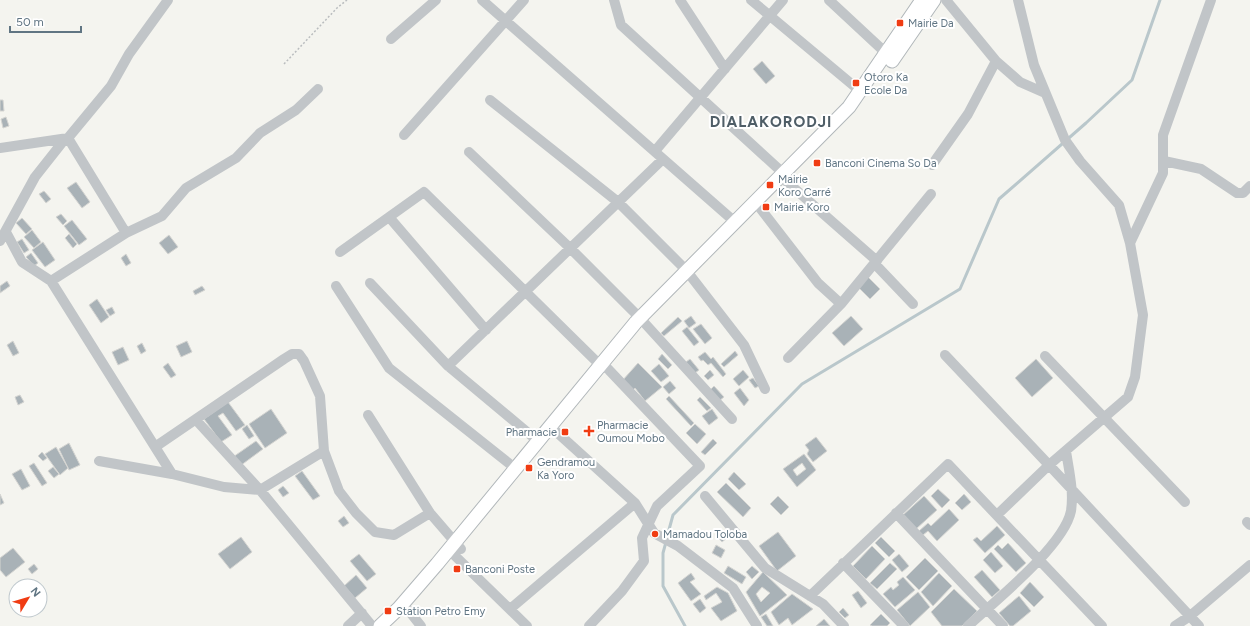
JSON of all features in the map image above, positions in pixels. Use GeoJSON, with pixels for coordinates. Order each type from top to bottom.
{"type":"FeatureCollection","features":[{"type":"Feature","properties":{"kind":"main road"},"geometry":{"type":"LineString","coordinates":[[688,274],[760,208],[785,177],[835,122],[887,54],[922,0]]}},
{"type":"Feature","properties":{"kind":"main road"},"geometry":{"type":"LineString","coordinates":[[380,626],[455,549],[643,321],[735,222],[855,112],[934,0]]}},
{"type":"Feature","properties":{"kind":"main road"},"geometry":{"type":"LineString","coordinates":[[392,626],[409,611],[516,469],[539,442],[554,430]]}},
{"type":"Feature","properties":{"kind":"street"},"geometry":{"type":"LineString","coordinates":[[168,0],[129,54],[111,86],[66,138],[35,177],[3,237],[22,262],[51,281],[172,474]]}},
{"type":"Feature","properties":{"kind":"street"},"geometry":{"type":"LineString","coordinates":[[391,38],[436,0]]}},
{"type":"Feature","properties":{"kind":"street"},"geometry":{"type":"LineString","coordinates":[[482,0],[735,222]]}},
{"type":"Feature","properties":{"kind":"street"},"geometry":{"type":"LineString","coordinates":[[404,135],[524,0]]}},
{"type":"Feature","properties":{"kind":"street"},"geometry":{"type":"LineString","coordinates":[[614,0],[621,25],[875,262],[912,304]]}},
{"type":"Feature","properties":{"kind":"street"},"geometry":{"type":"LineString","coordinates":[[680,0],[725,69]]}},
{"type":"Feature","properties":{"kind":"street"},"geometry":{"type":"LineString","coordinates":[[751,0],[860,91]]}},
{"type":"Feature","properties":{"kind":"street"},"geometry":{"type":"LineString","coordinates":[[655,151],[783,0]]}},
{"type":"Feature","properties":{"kind":"street"},"geometry":{"type":"LineString","coordinates":[[829,0],[887,54]]}},
{"type":"Feature","properties":{"kind":"street"},"geometry":{"type":"LineString","coordinates":[[946,0],[996,61],[1020,82],[1045,93]]}},
{"type":"Feature","properties":{"kind":"street"},"geometry":{"type":"LineString","coordinates":[[997,515],[1049,465],[1128,397],[1136,377],[1143,315],[1130,243],[1120,205],[1080,160],[1065,140],[1034,66],[1018,0]]}},
{"type":"Feature","properties":{"kind":"street"},"geometry":{"type":"LineString","coordinates":[[1130,243],[1163,173],[1163,135],[1211,0]]}},
{"type":"Feature","properties":{"kind":"street"},"geometry":{"type":"LineString","coordinates":[[932,165],[968,114],[996,61]]}},
{"type":"Feature","properties":{"kind":"street"},"geometry":{"type":"LineString","coordinates":[[51,281],[126,233],[162,216],[186,188],[236,158],[260,133],[296,110],[318,89]]}},
{"type":"Feature","properties":{"kind":"street"},"geometry":{"type":"LineString","coordinates":[[490,100],[618,202],[688,274],[744,345],[764,389]]}},
{"type":"Feature","properties":{"kind":"street"},"geometry":{"type":"LineString","coordinates":[[0,148],[66,138]]}},
{"type":"Feature","properties":{"kind":"street"},"geometry":{"type":"LineString","coordinates":[[66,138],[126,233]]}},
{"type":"Feature","properties":{"kind":"street"},"geometry":{"type":"LineString","coordinates":[[469,152],[570,248],[643,321],[732,419]]}},
{"type":"Feature","properties":{"kind":"street"},"geometry":{"type":"LineString","coordinates":[[448,366],[663,159]]}},
{"type":"Feature","properties":{"kind":"street"},"geometry":{"type":"LineString","coordinates":[[1164,161],[1201,169],[1237,193],[1243,193],[1250,186]]}},
{"type":"Feature","properties":{"kind":"street"},"geometry":{"type":"LineString","coordinates":[[340,252],[424,192],[525,292],[604,367],[700,466],[657,506],[651,529],[642,538],[644,561],[622,592],[589,626]]}},
{"type":"Feature","properties":{"kind":"street"},"geometry":{"type":"LineString","coordinates":[[788,358],[841,304],[931,194]]}},
{"type":"Feature","properties":{"kind":"street"},"geometry":{"type":"LineString","coordinates":[[760,208],[818,283],[841,304]]}},
{"type":"Feature","properties":{"kind":"street"},"geometry":{"type":"LineString","coordinates":[[389,217],[486,330]]}},
{"type":"Feature","properties":{"kind":"street"},"geometry":{"type":"LineString","coordinates":[[370,283],[448,366],[539,442]]}},
{"type":"Feature","properties":{"kind":"street"},"geometry":{"type":"LineString","coordinates":[[336,286],[389,368],[516,469]]}},
{"type":"Feature","properties":{"kind":"street"},"geometry":{"type":"LineString","coordinates":[[155,447],[284,359],[292,354],[299,354],[304,361],[320,396],[324,451],[339,491],[356,513],[375,532],[394,535],[430,513]]}},
{"type":"Feature","properties":{"kind":"street"},"geometry":{"type":"LineString","coordinates":[[945,355],[1198,626]]}},
{"type":"Feature","properties":{"kind":"street"},"geometry":{"type":"LineString","coordinates":[[1045,356],[1185,502]]}},
{"type":"Feature","properties":{"kind":"street"},"geometry":{"type":"LineString","coordinates":[[368,415],[430,513],[455,549],[527,626]]}},
{"type":"Feature","properties":{"kind":"street"},"geometry":{"type":"LineString","coordinates":[[196,420],[260,490],[372,626]]}},
{"type":"Feature","properties":{"kind":"street"},"geometry":{"type":"LineString","coordinates":[[554,430],[635,503],[651,529],[678,546],[733,588],[756,626]]}},
{"type":"Feature","properties":{"kind":"street"},"geometry":{"type":"LineString","coordinates":[[99,461],[172,474],[224,487],[260,490],[324,451]]}},
{"type":"Feature","properties":{"kind":"street"},"geometry":{"type":"LineString","coordinates":[[968,626],[1039,560],[1066,527],[1070,513],[1072,490],[1066,451]]}},
{"type":"Feature","properties":{"kind":"street"},"geometry":{"type":"LineString","coordinates":[[810,596],[948,464],[1102,626]]}},
{"type":"Feature","properties":{"kind":"street"},"geometry":{"type":"LineString","coordinates":[[705,496],[765,568],[822,604],[844,626]]}},
{"type":"Feature","properties":{"kind":"street"},"geometry":{"type":"LineString","coordinates":[[510,609],[635,503]]}},
{"type":"Feature","properties":{"kind":"street"},"geometry":{"type":"LineString","coordinates":[[896,513],[1003,626]]}},
{"type":"Feature","properties":{"kind":"street"},"geometry":{"type":"LineString","coordinates":[[843,563],[904,626]]}},
{"type":"Feature","properties":{"kind":"street"},"geometry":{"type":"LineString","coordinates":[[1174,626],[1190,616],[1250,565]]}},
{"type":"Feature","properties":{"kind":"street"},"geometry":{"type":"LineString","coordinates":[[409,611],[420,626]]}},
{"type":"Feature","properties":{"kind":"street"},"geometry":{"type":"LineString","coordinates":[[348,626],[362,613]]}},
{"type":"Feature","properties":{"kind":"path"},"geometry":{"type":"LineString","coordinates":[[284,64],[346,0]]}},
{"type":"Feature","properties":{"kind":"building"},"geometry":{"type":"Polygon","coordinates":[[[762,61],[775,76],[766,84],[753,69],[762,61]]]}},
{"type":"Feature","properties":{"kind":"building"},"geometry":{"type":"Polygon","coordinates":[[[0,100],[3,100],[4,111],[0,111],[0,100]]]}},
{"type":"Feature","properties":{"kind":"building"},"geometry":{"type":"Polygon","coordinates":[[[6,117],[9,126],[3,128],[1,119],[6,117]]]}},
{"type":"Feature","properties":{"kind":"building"},"geometry":{"type":"Polygon","coordinates":[[[76,182],[90,202],[82,208],[67,188],[76,182]]]}},
{"type":"Feature","properties":{"kind":"building"},"geometry":{"type":"Polygon","coordinates":[[[44,191],[51,199],[46,203],[39,194],[44,191]]]}},
{"type":"Feature","properties":{"kind":"building"},"geometry":{"type":"Polygon","coordinates":[[[61,214],[67,221],[63,225],[56,217],[61,214]]]}},
{"type":"Feature","properties":{"kind":"building"},"geometry":{"type":"Polygon","coordinates":[[[22,218],[32,229],[26,234],[16,223],[22,218]]]}},
{"type":"Feature","properties":{"kind":"building"},"geometry":{"type":"Polygon","coordinates":[[[72,220],[87,239],[79,245],[64,226],[72,220]]]}},
{"type":"Feature","properties":{"kind":"building"},"geometry":{"type":"Polygon","coordinates":[[[32,230],[41,242],[34,248],[24,237],[32,230]]]}},
{"type":"Feature","properties":{"kind":"building"},"geometry":{"type":"Polygon","coordinates":[[[69,234],[77,244],[73,248],[65,238],[69,234]]]}},
{"type":"Feature","properties":{"kind":"building"},"geometry":{"type":"Polygon","coordinates":[[[169,235],[178,247],[168,254],[159,243],[169,235]]]}},
{"type":"Feature","properties":{"kind":"building"},"geometry":{"type":"Polygon","coordinates":[[[22,239],[29,250],[24,253],[17,242],[22,239]]]}},
{"type":"Feature","properties":{"kind":"building"},"geometry":{"type":"Polygon","coordinates":[[[43,242],[55,260],[45,267],[32,250],[43,242]]]}},
{"type":"Feature","properties":{"kind":"building"},"geometry":{"type":"Polygon","coordinates":[[[31,253],[38,263],[34,266],[26,257],[31,253]]]}},
{"type":"Feature","properties":{"kind":"building"},"geometry":{"type":"Polygon","coordinates":[[[126,254],[131,263],[126,266],[121,258],[126,254]]]}},
{"type":"Feature","properties":{"kind":"building"},"geometry":{"type":"Polygon","coordinates":[[[868,277],[880,289],[870,299],[858,287],[868,277]]]}},
{"type":"Feature","properties":{"kind":"building"},"geometry":{"type":"Polygon","coordinates":[[[7,281],[10,286],[0,293],[0,286],[7,281]]]}},
{"type":"Feature","properties":{"kind":"building"},"geometry":{"type":"Polygon","coordinates":[[[202,286],[205,290],[195,295],[193,291],[202,286]]]}},
{"type":"Feature","properties":{"kind":"building"},"geometry":{"type":"Polygon","coordinates":[[[97,299],[109,317],[101,323],[89,305],[97,299]]]}},
{"type":"Feature","properties":{"kind":"building"},"geometry":{"type":"Polygon","coordinates":[[[112,307],[115,313],[110,316],[106,310],[112,307]]]}},
{"type":"Feature","properties":{"kind":"building"},"geometry":{"type":"Polygon","coordinates":[[[691,316],[696,323],[689,328],[684,321],[691,316]]]}},
{"type":"Feature","properties":{"kind":"building"},"geometry":{"type":"Polygon","coordinates":[[[851,316],[863,329],[844,346],[832,333],[851,316]]]}},
{"type":"Feature","properties":{"kind":"building"},"geometry":{"type":"Polygon","coordinates":[[[678,317],[682,321],[664,336],[661,333],[678,317]]]}},
{"type":"Feature","properties":{"kind":"building"},"geometry":{"type":"Polygon","coordinates":[[[701,324],[712,338],[705,344],[693,329],[701,324]]]}},
{"type":"Feature","properties":{"kind":"building"},"geometry":{"type":"Polygon","coordinates":[[[687,327],[699,342],[694,346],[682,331],[687,327]]]}},
{"type":"Feature","properties":{"kind":"building"},"geometry":{"type":"Polygon","coordinates":[[[13,341],[19,353],[13,356],[7,345],[13,341]]]}},
{"type":"Feature","properties":{"kind":"building"},"geometry":{"type":"Polygon","coordinates":[[[187,341],[192,352],[181,357],[176,346],[187,341]]]}},
{"type":"Feature","properties":{"kind":"building"},"geometry":{"type":"Polygon","coordinates":[[[142,343],[146,351],[141,354],[137,346],[142,343]]]}},
{"type":"Feature","properties":{"kind":"building"},"geometry":{"type":"Polygon","coordinates":[[[123,347],[129,360],[118,365],[112,352],[123,347]]]}},
{"type":"Feature","properties":{"kind":"building"},"geometry":{"type":"Polygon","coordinates":[[[735,351],[738,355],[724,367],[721,364],[735,351]]]}},
{"type":"Feature","properties":{"kind":"building"},"geometry":{"type":"Polygon","coordinates":[[[705,352],[711,359],[713,357],[726,374],[723,377],[711,363],[708,365],[703,360],[701,361],[698,357],[705,352]]]}},
{"type":"Feature","properties":{"kind":"building"},"geometry":{"type":"Polygon","coordinates":[[[662,354],[672,365],[668,369],[658,359],[662,354]]]}},
{"type":"Feature","properties":{"kind":"building"},"geometry":{"type":"Polygon","coordinates":[[[690,359],[699,370],[695,373],[686,362],[690,359]]]}},
{"type":"Feature","properties":{"kind":"building"},"geometry":{"type":"Polygon","coordinates":[[[1036,359],[1053,378],[1032,397],[1015,378],[1036,359]]]}},
{"type":"Feature","properties":{"kind":"building"},"geometry":{"type":"Polygon","coordinates":[[[168,363],[176,375],[171,378],[163,367],[168,363]]]}},
{"type":"Feature","properties":{"kind":"building"},"geometry":{"type":"Polygon","coordinates":[[[638,363],[662,387],[645,401],[635,388],[632,391],[622,381],[638,363]]]}},
{"type":"Feature","properties":{"kind":"building"},"geometry":{"type":"Polygon","coordinates":[[[659,364],[669,376],[661,382],[651,371],[659,364]]]}},
{"type":"Feature","properties":{"kind":"building"},"geometry":{"type":"Polygon","coordinates":[[[710,370],[714,375],[708,380],[704,376],[710,370]]]}},
{"type":"Feature","properties":{"kind":"building"},"geometry":{"type":"Polygon","coordinates":[[[743,370],[749,377],[739,386],[733,379],[743,370]]]}},
{"type":"Feature","properties":{"kind":"building"},"geometry":{"type":"Polygon","coordinates":[[[753,378],[759,386],[755,388],[749,380],[753,378]]]}},
{"type":"Feature","properties":{"kind":"building"},"geometry":{"type":"Polygon","coordinates":[[[670,381],[676,388],[669,394],[663,387],[670,381]]]}},
{"type":"Feature","properties":{"kind":"building"},"geometry":{"type":"Polygon","coordinates":[[[714,386],[724,397],[719,401],[710,390],[714,386]]]}},
{"type":"Feature","properties":{"kind":"building"},"geometry":{"type":"Polygon","coordinates":[[[740,388],[749,400],[744,406],[734,393],[740,388]]]}},
{"type":"Feature","properties":{"kind":"building"},"geometry":{"type":"Polygon","coordinates":[[[20,395],[24,402],[18,405],[15,397],[20,395]]]}},
{"type":"Feature","properties":{"kind":"building"},"geometry":{"type":"Polygon","coordinates":[[[669,396],[694,423],[691,426],[666,399],[669,396]]]}},
{"type":"Feature","properties":{"kind":"building"},"geometry":{"type":"Polygon","coordinates":[[[700,397],[711,408],[707,411],[697,400],[700,397]]]}},
{"type":"Feature","properties":{"kind":"building"},"geometry":{"type":"Polygon","coordinates":[[[228,402],[245,425],[236,431],[223,413],[218,416],[232,435],[221,442],[204,419],[228,402]]]}},
{"type":"Feature","properties":{"kind":"building"},"geometry":{"type":"Polygon","coordinates":[[[271,409],[287,433],[265,448],[249,424],[271,409]]]}},
{"type":"Feature","properties":{"kind":"building"},"geometry":{"type":"Polygon","coordinates":[[[712,409],[718,418],[709,425],[702,416],[712,409]]]}},
{"type":"Feature","properties":{"kind":"building"},"geometry":{"type":"Polygon","coordinates":[[[695,424],[706,434],[697,444],[686,433],[695,424]]]}},
{"type":"Feature","properties":{"kind":"building"},"geometry":{"type":"Polygon","coordinates":[[[247,425],[254,436],[249,439],[242,429],[247,425]]]}},
{"type":"Feature","properties":{"kind":"building"},"geometry":{"type":"Polygon","coordinates":[[[816,437],[827,451],[813,462],[807,454],[809,450],[805,445],[816,437]]]}},
{"type":"Feature","properties":{"kind":"building"},"geometry":{"type":"Polygon","coordinates":[[[713,439],[717,443],[705,455],[701,452],[713,439]]]}},
{"type":"Feature","properties":{"kind":"building"},"geometry":{"type":"Polygon","coordinates":[[[256,441],[263,449],[240,466],[233,457],[256,441]]]}},
{"type":"Feature","properties":{"kind":"building"},"geometry":{"type":"Polygon","coordinates":[[[69,443],[80,465],[69,470],[59,449],[69,443]]]}},
{"type":"Feature","properties":{"kind":"building"},"geometry":{"type":"Polygon","coordinates":[[[56,447],[68,468],[60,475],[45,454],[56,447]]]}},
{"type":"Feature","properties":{"kind":"building"},"geometry":{"type":"Polygon","coordinates":[[[42,452],[47,458],[43,461],[38,456],[42,452]]]}},
{"type":"Feature","properties":{"kind":"building"},"geometry":{"type":"Polygon","coordinates":[[[804,454],[816,470],[797,487],[783,469],[804,454]],[[802,463],[793,470],[797,476],[806,469],[802,463]]]}},
{"type":"Feature","properties":{"kind":"building"},"geometry":{"type":"Polygon","coordinates":[[[34,463],[47,483],[42,486],[29,466],[34,463]]]}},
{"type":"Feature","properties":{"kind":"building"},"geometry":{"type":"Polygon","coordinates":[[[53,467],[59,474],[54,478],[48,471],[53,467]]]}},
{"type":"Feature","properties":{"kind":"building"},"geometry":{"type":"Polygon","coordinates":[[[21,469],[30,486],[22,490],[12,474],[21,469]]]}},
{"type":"Feature","properties":{"kind":"building"},"geometry":{"type":"Polygon","coordinates":[[[302,471],[320,496],[313,500],[295,476],[302,471]]]}},
{"type":"Feature","properties":{"kind":"building"},"geometry":{"type":"Polygon","coordinates":[[[734,472],[746,484],[739,490],[728,479],[734,472]]]}},
{"type":"Feature","properties":{"kind":"building"},"geometry":{"type":"Polygon","coordinates":[[[726,483],[751,508],[743,517],[717,492],[726,483]]]}},
{"type":"Feature","properties":{"kind":"building"},"geometry":{"type":"Polygon","coordinates":[[[283,486],[289,493],[283,497],[278,490],[283,486]]]}},
{"type":"Feature","properties":{"kind":"building"},"geometry":{"type":"Polygon","coordinates":[[[938,489],[950,500],[942,508],[931,496],[938,489]]]}},
{"type":"Feature","properties":{"kind":"building"},"geometry":{"type":"Polygon","coordinates":[[[0,494],[4,503],[0,505],[0,494]]]}},
{"type":"Feature","properties":{"kind":"building"},"geometry":{"type":"Polygon","coordinates":[[[964,494],[971,502],[962,510],[955,503],[964,494]]]}},
{"type":"Feature","properties":{"kind":"building"},"geometry":{"type":"Polygon","coordinates":[[[778,496],[789,507],[781,515],[770,504],[778,496]]]}},
{"type":"Feature","properties":{"kind":"building"},"geometry":{"type":"Polygon","coordinates":[[[924,496],[937,510],[916,529],[903,515],[924,496]]]}},
{"type":"Feature","properties":{"kind":"building"},"geometry":{"type":"Polygon","coordinates":[[[949,509],[959,520],[937,541],[928,531],[923,535],[919,531],[928,523],[931,526],[949,509]]]}},
{"type":"Feature","properties":{"kind":"building"},"geometry":{"type":"Polygon","coordinates":[[[344,516],[349,523],[343,527],[338,521],[344,516]]]}},
{"type":"Feature","properties":{"kind":"building"},"geometry":{"type":"Polygon","coordinates":[[[997,526],[1005,535],[985,553],[973,540],[977,537],[981,541],[997,526]]]}},
{"type":"Feature","properties":{"kind":"building"},"geometry":{"type":"Polygon","coordinates":[[[720,529],[728,537],[722,542],[715,534],[720,529]]]}},
{"type":"Feature","properties":{"kind":"building"},"geometry":{"type":"Polygon","coordinates":[[[778,532],[796,556],[777,571],[759,546],[778,532]]]}},
{"type":"Feature","properties":{"kind":"building"},"geometry":{"type":"Polygon","coordinates":[[[241,537],[252,552],[230,569],[218,554],[241,537]]]}},
{"type":"Feature","properties":{"kind":"building"},"geometry":{"type":"Polygon","coordinates":[[[881,537],[895,551],[889,557],[875,543],[881,537]]]}},
{"type":"Feature","properties":{"kind":"building"},"geometry":{"type":"Polygon","coordinates":[[[1008,543],[1026,563],[1016,572],[994,549],[998,545],[1002,549],[1008,543]]]}},
{"type":"Feature","properties":{"kind":"building"},"geometry":{"type":"Polygon","coordinates":[[[716,545],[725,550],[721,558],[712,553],[716,545]]]}},
{"type":"Feature","properties":{"kind":"building"},"geometry":{"type":"Polygon","coordinates":[[[872,546],[885,559],[866,579],[853,566],[872,546]]]}},
{"type":"Feature","properties":{"kind":"building"},"geometry":{"type":"Polygon","coordinates":[[[13,548],[25,562],[6,577],[0,570],[0,558],[13,548]]]}},
{"type":"Feature","properties":{"kind":"building"},"geometry":{"type":"Polygon","coordinates":[[[991,552],[1003,566],[995,573],[983,560],[991,552]]]}},
{"type":"Feature","properties":{"kind":"building"},"geometry":{"type":"Polygon","coordinates":[[[359,554],[376,574],[367,581],[350,561],[359,554]]]}},
{"type":"Feature","properties":{"kind":"building"},"geometry":{"type":"Polygon","coordinates":[[[899,554],[909,566],[902,572],[892,560],[899,554]]]}},
{"type":"Feature","properties":{"kind":"building"},"geometry":{"type":"Polygon","coordinates":[[[925,558],[938,571],[919,590],[906,577],[925,558]]]}},
{"type":"Feature","properties":{"kind":"building"},"geometry":{"type":"Polygon","coordinates":[[[890,563],[897,569],[877,589],[870,583],[890,563]]]}},
{"type":"Feature","properties":{"kind":"building"},"geometry":{"type":"Polygon","coordinates":[[[34,564],[38,569],[32,574],[28,569],[34,564]]]}},
{"type":"Feature","properties":{"kind":"building"},"geometry":{"type":"Polygon","coordinates":[[[728,566],[746,577],[742,584],[724,573],[728,566]]]}},
{"type":"Feature","properties":{"kind":"building"},"geometry":{"type":"Polygon","coordinates":[[[752,566],[759,572],[752,579],[746,572],[752,566]]]}},
{"type":"Feature","properties":{"kind":"building"},"geometry":{"type":"Polygon","coordinates":[[[982,570],[1000,590],[992,597],[974,577],[982,570]]]}},
{"type":"Feature","properties":{"kind":"building"},"geometry":{"type":"Polygon","coordinates":[[[763,572],[787,595],[760,616],[746,592],[763,572]],[[762,587],[756,594],[761,602],[770,593],[762,587]]]}},
{"type":"Feature","properties":{"kind":"building"},"geometry":{"type":"Polygon","coordinates":[[[691,573],[695,579],[690,582],[701,594],[691,601],[678,583],[691,573]]]}},
{"type":"Feature","properties":{"kind":"building"},"geometry":{"type":"Polygon","coordinates":[[[939,573],[952,586],[933,606],[921,592],[939,573]]]}},
{"type":"Feature","properties":{"kind":"building"},"geometry":{"type":"Polygon","coordinates":[[[356,575],[367,588],[355,598],[344,586],[356,575]]]}},
{"type":"Feature","properties":{"kind":"building"},"geometry":{"type":"Polygon","coordinates":[[[903,577],[915,590],[895,607],[883,594],[891,587],[893,590],[899,585],[897,582],[903,577]]]}},
{"type":"Feature","properties":{"kind":"building"},"geometry":{"type":"Polygon","coordinates":[[[1030,582],[1044,597],[1034,607],[1020,593],[1030,582]]]}},
{"type":"Feature","properties":{"kind":"building"},"geometry":{"type":"Polygon","coordinates":[[[717,587],[728,593],[737,611],[721,621],[711,608],[722,602],[716,593],[706,600],[704,596],[717,587]]]}},
{"type":"Feature","properties":{"kind":"building"},"geometry":{"type":"Polygon","coordinates":[[[954,589],[977,611],[962,626],[942,626],[931,612],[954,589]]]}},
{"type":"Feature","properties":{"kind":"building"},"geometry":{"type":"Polygon","coordinates":[[[858,591],[867,603],[861,608],[852,595],[858,591]]]}},
{"type":"Feature","properties":{"kind":"building"},"geometry":{"type":"Polygon","coordinates":[[[918,592],[930,607],[910,626],[897,610],[918,592]]]}},
{"type":"Feature","properties":{"kind":"building"},"geometry":{"type":"Polygon","coordinates":[[[792,594],[813,609],[792,625],[788,618],[779,625],[771,612],[792,594]]]}},
{"type":"Feature","properties":{"kind":"building"},"geometry":{"type":"Polygon","coordinates":[[[1019,596],[1031,611],[1013,626],[1010,626],[999,613],[1019,596]]]}},
{"type":"Feature","properties":{"kind":"building"},"geometry":{"type":"Polygon","coordinates":[[[700,599],[706,608],[700,613],[693,604],[700,599]]]}},
{"type":"Feature","properties":{"kind":"building"},"geometry":{"type":"Polygon","coordinates":[[[843,608],[849,615],[845,618],[839,612],[843,608]]]}},
{"type":"Feature","properties":{"kind":"building"},"geometry":{"type":"Polygon","coordinates":[[[766,614],[773,626],[767,626],[761,617],[766,614]]]}},
{"type":"Feature","properties":{"kind":"building"},"geometry":{"type":"Polygon","coordinates":[[[881,614],[890,623],[887,626],[870,625],[881,614]]]}},
{"type":"Feature","properties":{"kind":"building"},"geometry":{"type":"Polygon","coordinates":[[[824,619],[830,626],[816,626],[824,619]]]}},
{"type":"Feature","properties":{"kind":"waterway"},"geometry":{"type":"LineString","coordinates":[[667,537],[673,515],[802,384],[960,289],[999,199],[1086,123],[1132,80],[1160,0]]}},
{"type":"Feature","properties":{"kind":"waterway"},"geometry":{"type":"LineString","coordinates":[[666,542],[663,553],[663,586],[685,626]]}},
{"type":"Feature","properties":{"kind":"place","name":"Mairie Da"},"geometry":{"type":"Point","coordinates":[900,23]}},
{"type":"Feature","properties":{"kind":"place","name":"Otoro Ka Ecole Da"},"geometry":{"type":"Point","coordinates":[856,83]}},
{"type":"Feature","properties":{"kind":"place","name":"Banconi Cinema So Da"},"geometry":{"type":"Point","coordinates":[817,163]}},
{"type":"Feature","properties":{"kind":"place","name":"Mairie Koro Carré"},"geometry":{"type":"Point","coordinates":[770,185]}},
{"type":"Feature","properties":{"kind":"place","name":"Mairie Koro"},"geometry":{"type":"Point","coordinates":[766,207]}},
{"type":"Feature","properties":{"kind":"place","name":"Pharmacie Oumou Mobo"},"geometry":{"type":"Point","coordinates":[589,431]}},
{"type":"Feature","properties":{"kind":"place","name":"Pharmacie"},"geometry":{"type":"Point","coordinates":[565,432]}},
{"type":"Feature","properties":{"kind":"place","name":"Gendramou Ka Yoro"},"geometry":{"type":"Point","coordinates":[529,468]}},
{"type":"Feature","properties":{"kind":"place","name":"Mamadou Toloba"},"geometry":{"type":"Point","coordinates":[655,534]}},
{"type":"Feature","properties":{"kind":"place","name":"Banconi Poste"},"geometry":{"type":"Point","coordinates":[457,569]}},
{"type":"Feature","properties":{"kind":"place","name":"Station Petro Emy"},"geometry":{"type":"Point","coordinates":[388,611]}},
{"type":"Feature","properties":{"kind":"district","name":"DIALAKORODJI"},"geometry":{"type":"Point","coordinates":[771,122]}}]}
